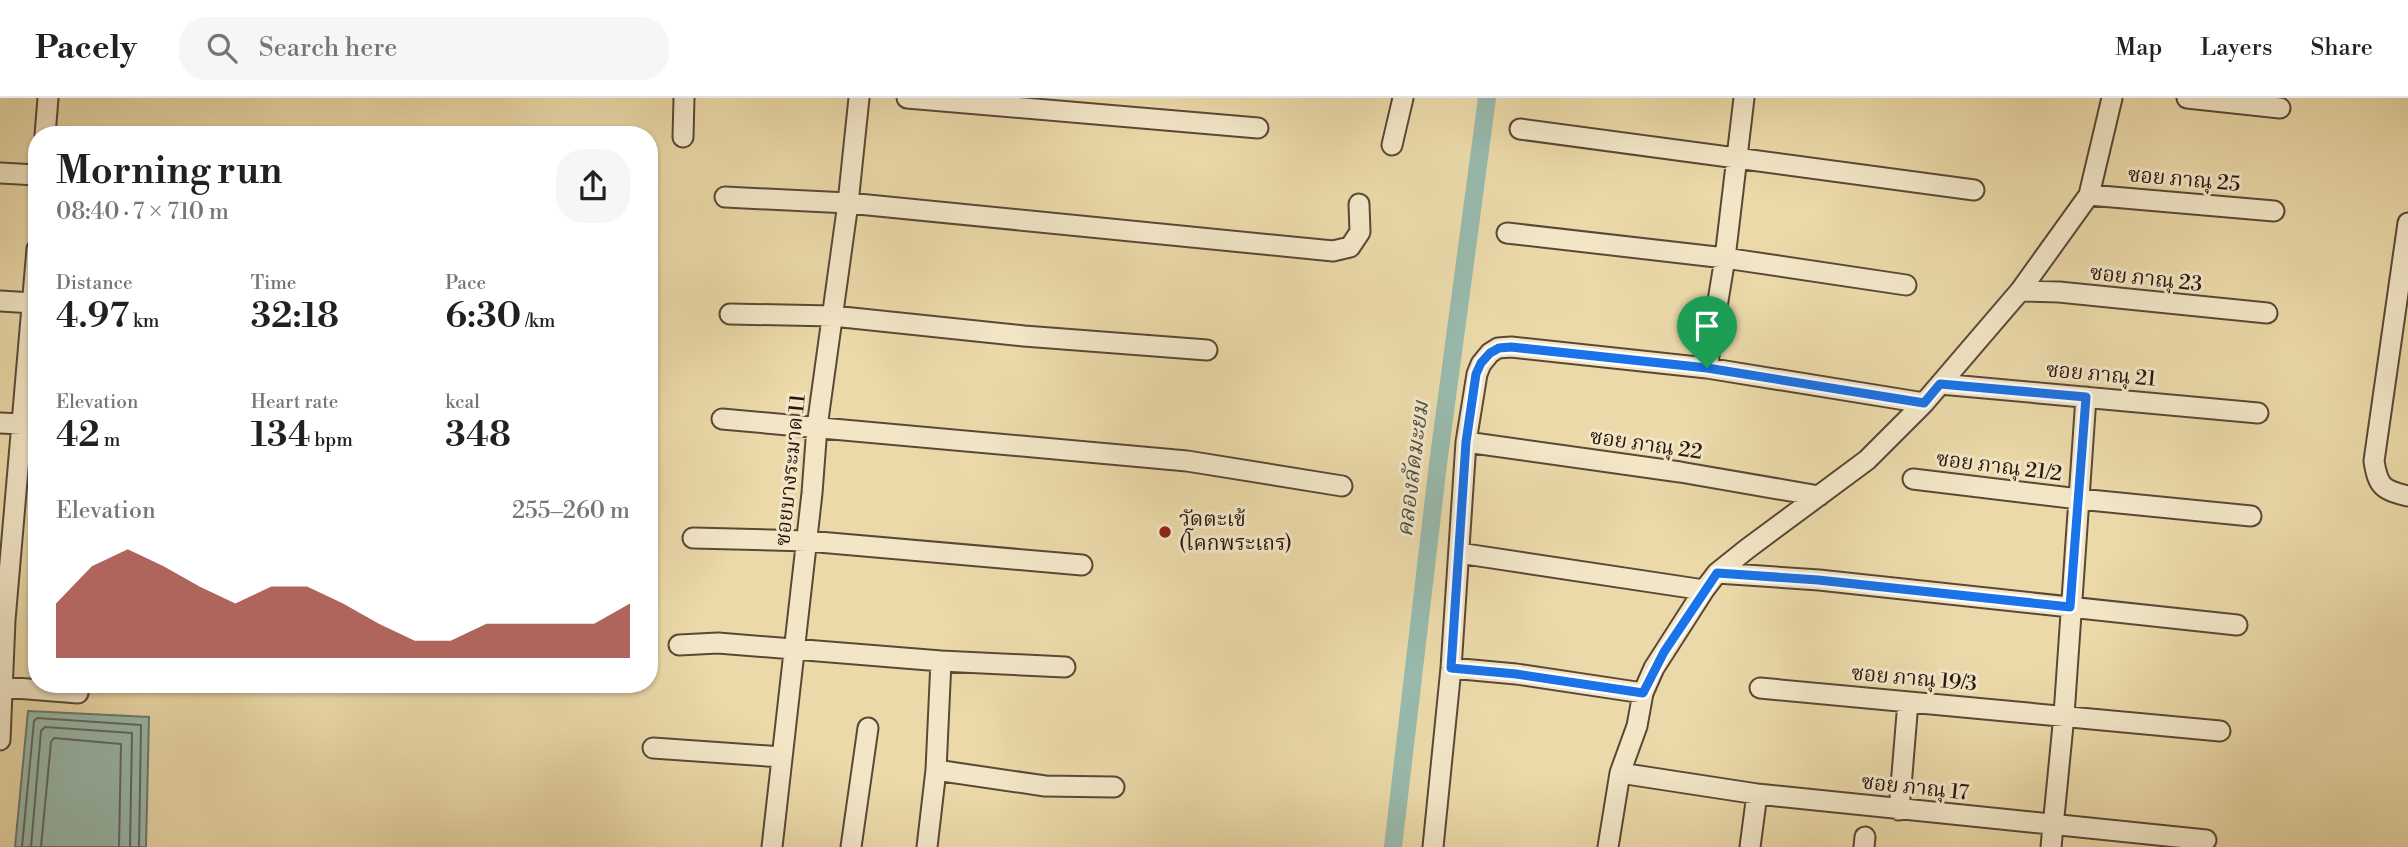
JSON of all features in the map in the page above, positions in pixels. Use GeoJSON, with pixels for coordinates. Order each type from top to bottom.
{"type":"FeatureCollection","features":[{"type":"Feature","properties":{"kind":"street"},"geometry":{"type":"LineString","coordinates":[[46,126],[48,98]]}},
{"type":"Feature","properties":{"kind":"street"},"geometry":{"type":"LineString","coordinates":[[683,137],[684,98]]}},
{"type":"Feature","properties":{"kind":"street","name":"ซอยบางระมาด 11"},"geometry":{"type":"LineString","coordinates":[[772,847],[796,649],[817,427],[848,203],[859,98]]}},
{"type":"Feature","properties":{"kind":"street"},"geometry":{"type":"LineString","coordinates":[[907,98],[1258,128]]}},
{"type":"Feature","properties":{"kind":"street"},"geometry":{"type":"LineString","coordinates":[[1392,145],[1403,98]]}},
{"type":"Feature","properties":{"kind":"street"},"geometry":{"type":"LineString","coordinates":[[1707,368],[1725,258],[1744,98]]}},
{"type":"Feature","properties":{"kind":"street"},"geometry":{"type":"LineString","coordinates":[[1608,847],[1620,773],[1637,726],[1643,693],[1659,660],[1704,590],[1717,573],[1867,460],[1924,403],[2020,291],[2089,195],[2112,98]]}},
{"type":"Feature","properties":{"kind":"street"},"geometry":{"type":"LineString","coordinates":[[2187,98],[2280,108]]}},
{"type":"Feature","properties":{"kind":"street"},"geometry":{"type":"LineString","coordinates":[[1520,129],[1973,190]]}},
{"type":"Feature","properties":{"kind":"street"},"geometry":{"type":"LineString","coordinates":[[0,173],[28,175]]}},
{"type":"Feature","properties":{"kind":"street","name":"ซอย ภาณุ 25"},"geometry":{"type":"LineString","coordinates":[[2089,195],[2274,211]]}},
{"type":"Feature","properties":{"kind":"street"},"geometry":{"type":"LineString","coordinates":[[725,197],[848,203],[1334,251],[1350,247],[1360,232],[1359,204]]}},
{"type":"Feature","properties":{"kind":"street"},"geometry":{"type":"LineString","coordinates":[[2408,223],[2374,461],[2376,477],[2385,490],[2408,496]]}},
{"type":"Feature","properties":{"kind":"street"},"geometry":{"type":"LineString","coordinates":[[1507,233],[1725,258],[1906,285]]}},
{"type":"Feature","properties":{"kind":"street","name":"ซอย ภาณุ 23"},"geometry":{"type":"LineString","coordinates":[[2020,291],[2059,292],[2267,313]]}},
{"type":"Feature","properties":{"kind":"street"},"geometry":{"type":"LineString","coordinates":[[0,301],[28,303]]}},
{"type":"Feature","properties":{"kind":"street"},"geometry":{"type":"LineString","coordinates":[[730,314],[833,316],[1024,336],[1207,350]]}},
{"type":"Feature","properties":{"kind":"street"},"geometry":{"type":"LineString","coordinates":[[1433,847],[1451,668],[1466,442],[1476,374],[1490,353],[1499,348],[1511,347],[1707,368],[1924,403]]}},
{"type":"Feature","properties":{"kind":"street"},"geometry":{"type":"LineString","coordinates":[[0,740],[3,687],[2,620],[28,358]]}},
{"type":"Feature","properties":{"kind":"street","name":"ซอย ภาณุ 21"},"geometry":{"type":"LineString","coordinates":[[1940,384],[2258,413]]}},
{"type":"Feature","properties":{"kind":"street"},"geometry":{"type":"LineString","coordinates":[[2051,847],[2064,715],[2086,397]]}},
{"type":"Feature","properties":{"kind":"street"},"geometry":{"type":"LineString","coordinates":[[722,419],[1187,461],[1342,486]]}},
{"type":"Feature","properties":{"kind":"street"},"geometry":{"type":"LineString","coordinates":[[0,423],[22,424]]}},
{"type":"Feature","properties":{"kind":"street","name":"ซอย ภาณุ 22"},"geometry":{"type":"LineString","coordinates":[[1466,442],[1681,472],[1819,496]]}},
{"type":"Feature","properties":{"kind":"street","name":"ซอย ภาณุ 21/2"},"geometry":{"type":"LineString","coordinates":[[1913,479],[2251,516]]}},
{"type":"Feature","properties":{"kind":"street"},"geometry":{"type":"LineString","coordinates":[[693,538],[807,541],[1082,565]]}},
{"type":"Feature","properties":{"kind":"street"},"geometry":{"type":"LineString","coordinates":[[1459,553],[1704,590]]}},
{"type":"Feature","properties":{"kind":"street"},"geometry":{"type":"LineString","coordinates":[[1717,573],[1818,580],[2237,625]]}},
{"type":"Feature","properties":{"kind":"street"},"geometry":{"type":"LineString","coordinates":[[679,645],[718,643],[941,661],[1065,667]]}},
{"type":"Feature","properties":{"kind":"street"},"geometry":{"type":"LineString","coordinates":[[927,847],[936,770],[941,661]]}},
{"type":"Feature","properties":{"kind":"street"},"geometry":{"type":"LineString","coordinates":[[1451,668],[1516,674],[1643,693]]}},
{"type":"Feature","properties":{"kind":"street"},"geometry":{"type":"LineString","coordinates":[[3,687],[28,689]]}},
{"type":"Feature","properties":{"kind":"street","name":"ซอย ภาณุ 19/3"},"geometry":{"type":"LineString","coordinates":[[1760,688],[2220,731]]}},
{"type":"Feature","properties":{"kind":"street"},"geometry":{"type":"LineString","coordinates":[[1899,810],[1908,702]]}},
{"type":"Feature","properties":{"kind":"street"},"geometry":{"type":"LineString","coordinates":[[851,847],[868,728]]}},
{"type":"Feature","properties":{"kind":"street"},"geometry":{"type":"LineString","coordinates":[[653,748],[782,757]]}},
{"type":"Feature","properties":{"kind":"street"},"geometry":{"type":"LineString","coordinates":[[936,770],[1045,786],[1114,787]]}},
{"type":"Feature","properties":{"kind":"street","name":"ซอย ภาณุ 17"},"geometry":{"type":"LineString","coordinates":[[1620,773],[1757,794],[2206,840]]}},
{"type":"Feature","properties":{"kind":"street"},"geometry":{"type":"LineString","coordinates":[[1750,847],[1757,794]]}},
{"type":"Feature","properties":{"kind":"water"},"geometry":{"type":"Polygon","coordinates":[[[28,711],[149,717],[146,847],[15,847],[28,711]]]}},
{"type":"Feature","properties":{"kind":"waterway","name":"คลองลัดมะยม"},"geometry":{"type":"LineString","coordinates":[[1393,847],[1438,464],[1487,98]]}},
{"type":"Feature","properties":{"kind":"place","name":"วัดตะเข้ (โคกพระเถร)"},"geometry":{"type":"Point","coordinates":[1165,532]}},
{"type":"Feature","properties":{"kind":"route"},"geometry":{"type":"LineString","coordinates":[[1511,347],[1707,368],[1924,403],[1940,384],[2086,397],[2070,607],[1818,580],[1717,573],[1654,668],[1643,693],[1516,674],[1451,668],[1466,442],[1476,374],[1481,363],[1499,348],[1511,347]]}}]}
